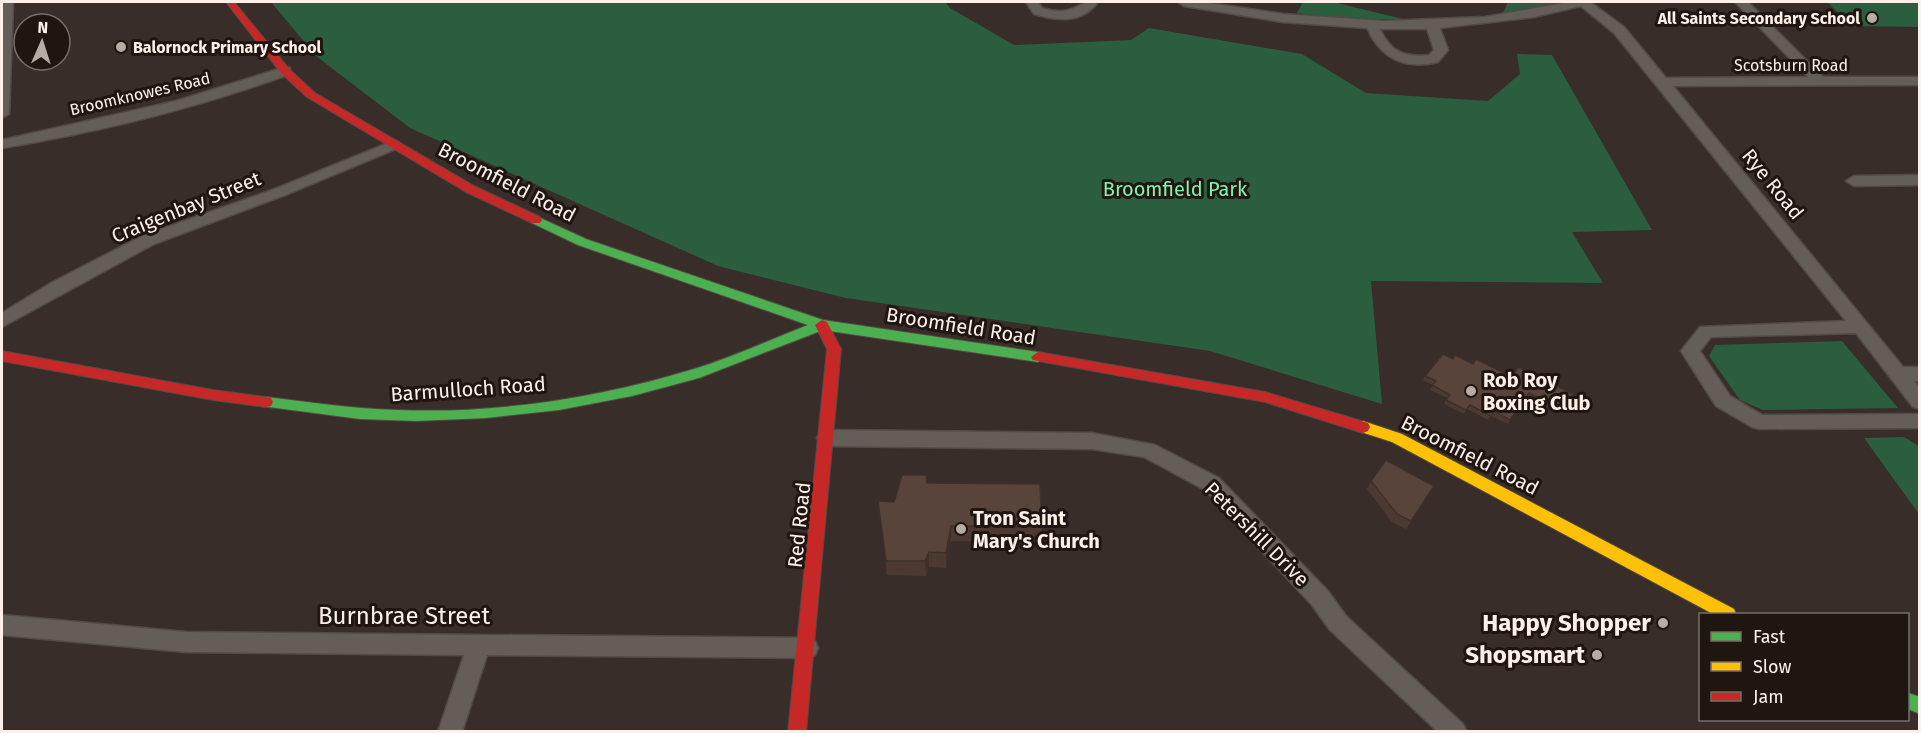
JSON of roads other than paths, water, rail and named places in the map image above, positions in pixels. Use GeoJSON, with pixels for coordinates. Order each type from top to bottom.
{"type":"FeatureCollection","features":[{"type":"Feature","properties":{"kind":"street"},"geometry":{"type":"LineString","coordinates":[[2,114],[7,2]]}},
{"type":"Feature","properties":{"kind":"street","name":"Broomfield Road"},"geometry":{"type":"LineString","coordinates":[[230,2],[285,72],[311,95],[470,189],[582,242],[822,325],[1081,364],[1265,397],[1397,438],[1724,613]]}},
{"type":"Feature","properties":{"kind":"street"},"geometry":{"type":"LineString","coordinates":[[1032,2],[1038,11],[1058,17],[1082,13],[1092,2]]}},
{"type":"Feature","properties":{"kind":"street"},"geometry":{"type":"LineString","coordinates":[[1184,2],[1284,18],[1372,26],[1432,25],[1495,20],[1583,2]]}},
{"type":"Feature","properties":{"kind":"street","name":"Rye Road"},"geometry":{"type":"LineString","coordinates":[[1583,2],[1619,30],[1663,82],[1920,402]]}},
{"type":"Feature","properties":{"kind":"street"},"geometry":{"type":"LineString","coordinates":[[1741,2],[1820,82]]}},
{"type":"Feature","properties":{"kind":"street"},"geometry":{"type":"LineString","coordinates":[[1372,26],[1378,42],[1388,55],[1415,62],[1433,59],[1441,50],[1432,25]]}},
{"type":"Feature","properties":{"kind":"street","name":"Broomknowes Road"},"geometry":{"type":"LineString","coordinates":[[2,144],[184,104],[249,86],[285,72]]}},
{"type":"Feature","properties":{"kind":"street","name":"Scotsburn Road"},"geometry":{"type":"LineString","coordinates":[[1663,82],[1920,81]]}},
{"type":"Feature","properties":{"kind":"street","name":"Craigenbay Street"},"geometry":{"type":"LineString","coordinates":[[2,321],[57,287],[148,240],[280,192],[393,145]]}},
{"type":"Feature","properties":{"kind":"street"},"geometry":{"type":"LineString","coordinates":[[1854,181],[1913,180],[1920,193]]}},
{"type":"Feature","properties":{"kind":"street","name":"Barmulloch Road"},"geometry":{"type":"LineString","coordinates":[[2,356],[213,394],[345,412],[416,416],[516,409],[606,396],[698,373],[822,325]]}},
{"type":"Feature","properties":{"kind":"street","name":"Red Road"},"geometry":{"type":"LineString","coordinates":[[797,732],[807,648],[834,349],[822,325]]}},
{"type":"Feature","properties":{"kind":"street"},"geometry":{"type":"LineString","coordinates":[[1861,327],[1706,331],[1690,351],[1723,401],[1759,422],[1920,421]]}},
{"type":"Feature","properties":{"kind":"street"},"geometry":{"type":"LineString","coordinates":[[1898,374],[1920,374]]}},
{"type":"Feature","properties":{"kind":"street","name":"Petershill Drive"},"geometry":{"type":"LineString","coordinates":[[827,438],[1092,441],[1148,450],[1212,484],[1320,598],[1338,623],[1455,732]]}},
{"type":"Feature","properties":{"kind":"street","name":"Burnbrae Street"},"geometry":{"type":"LineString","coordinates":[[2,625],[186,642],[807,648]]}},
{"type":"Feature","properties":{"kind":"street"},"geometry":{"type":"LineString","coordinates":[[450,732],[479,644]]}},
{"type":"Feature","properties":{"kind":"place","name":"All Saints Secondary School"},"geometry":{"type":"Point","coordinates":[1872,18]}},
{"type":"Feature","properties":{"kind":"place","name":"Balornock Primary School"},"geometry":{"type":"Point","coordinates":[121,47]}},
{"type":"Feature","properties":{"kind":"place","name":"Rob Roy Boxing Club"},"geometry":{"type":"Point","coordinates":[1471,391]}},
{"type":"Feature","properties":{"kind":"place","name":"Tron Saint Mary's Church"},"geometry":{"type":"Point","coordinates":[961,529]}},
{"type":"Feature","properties":{"kind":"place","name":"Happy Shopper"},"geometry":{"type":"Point","coordinates":[1663,623]}},
{"type":"Feature","properties":{"kind":"place","name":"Shopsmart"},"geometry":{"type":"Point","coordinates":[1597,655]}},
{"type":"Feature","properties":{"kind":"park label","name":"Broomfield Park"},"geometry":{"type":"Point","coordinates":[1175,189]}}]}
